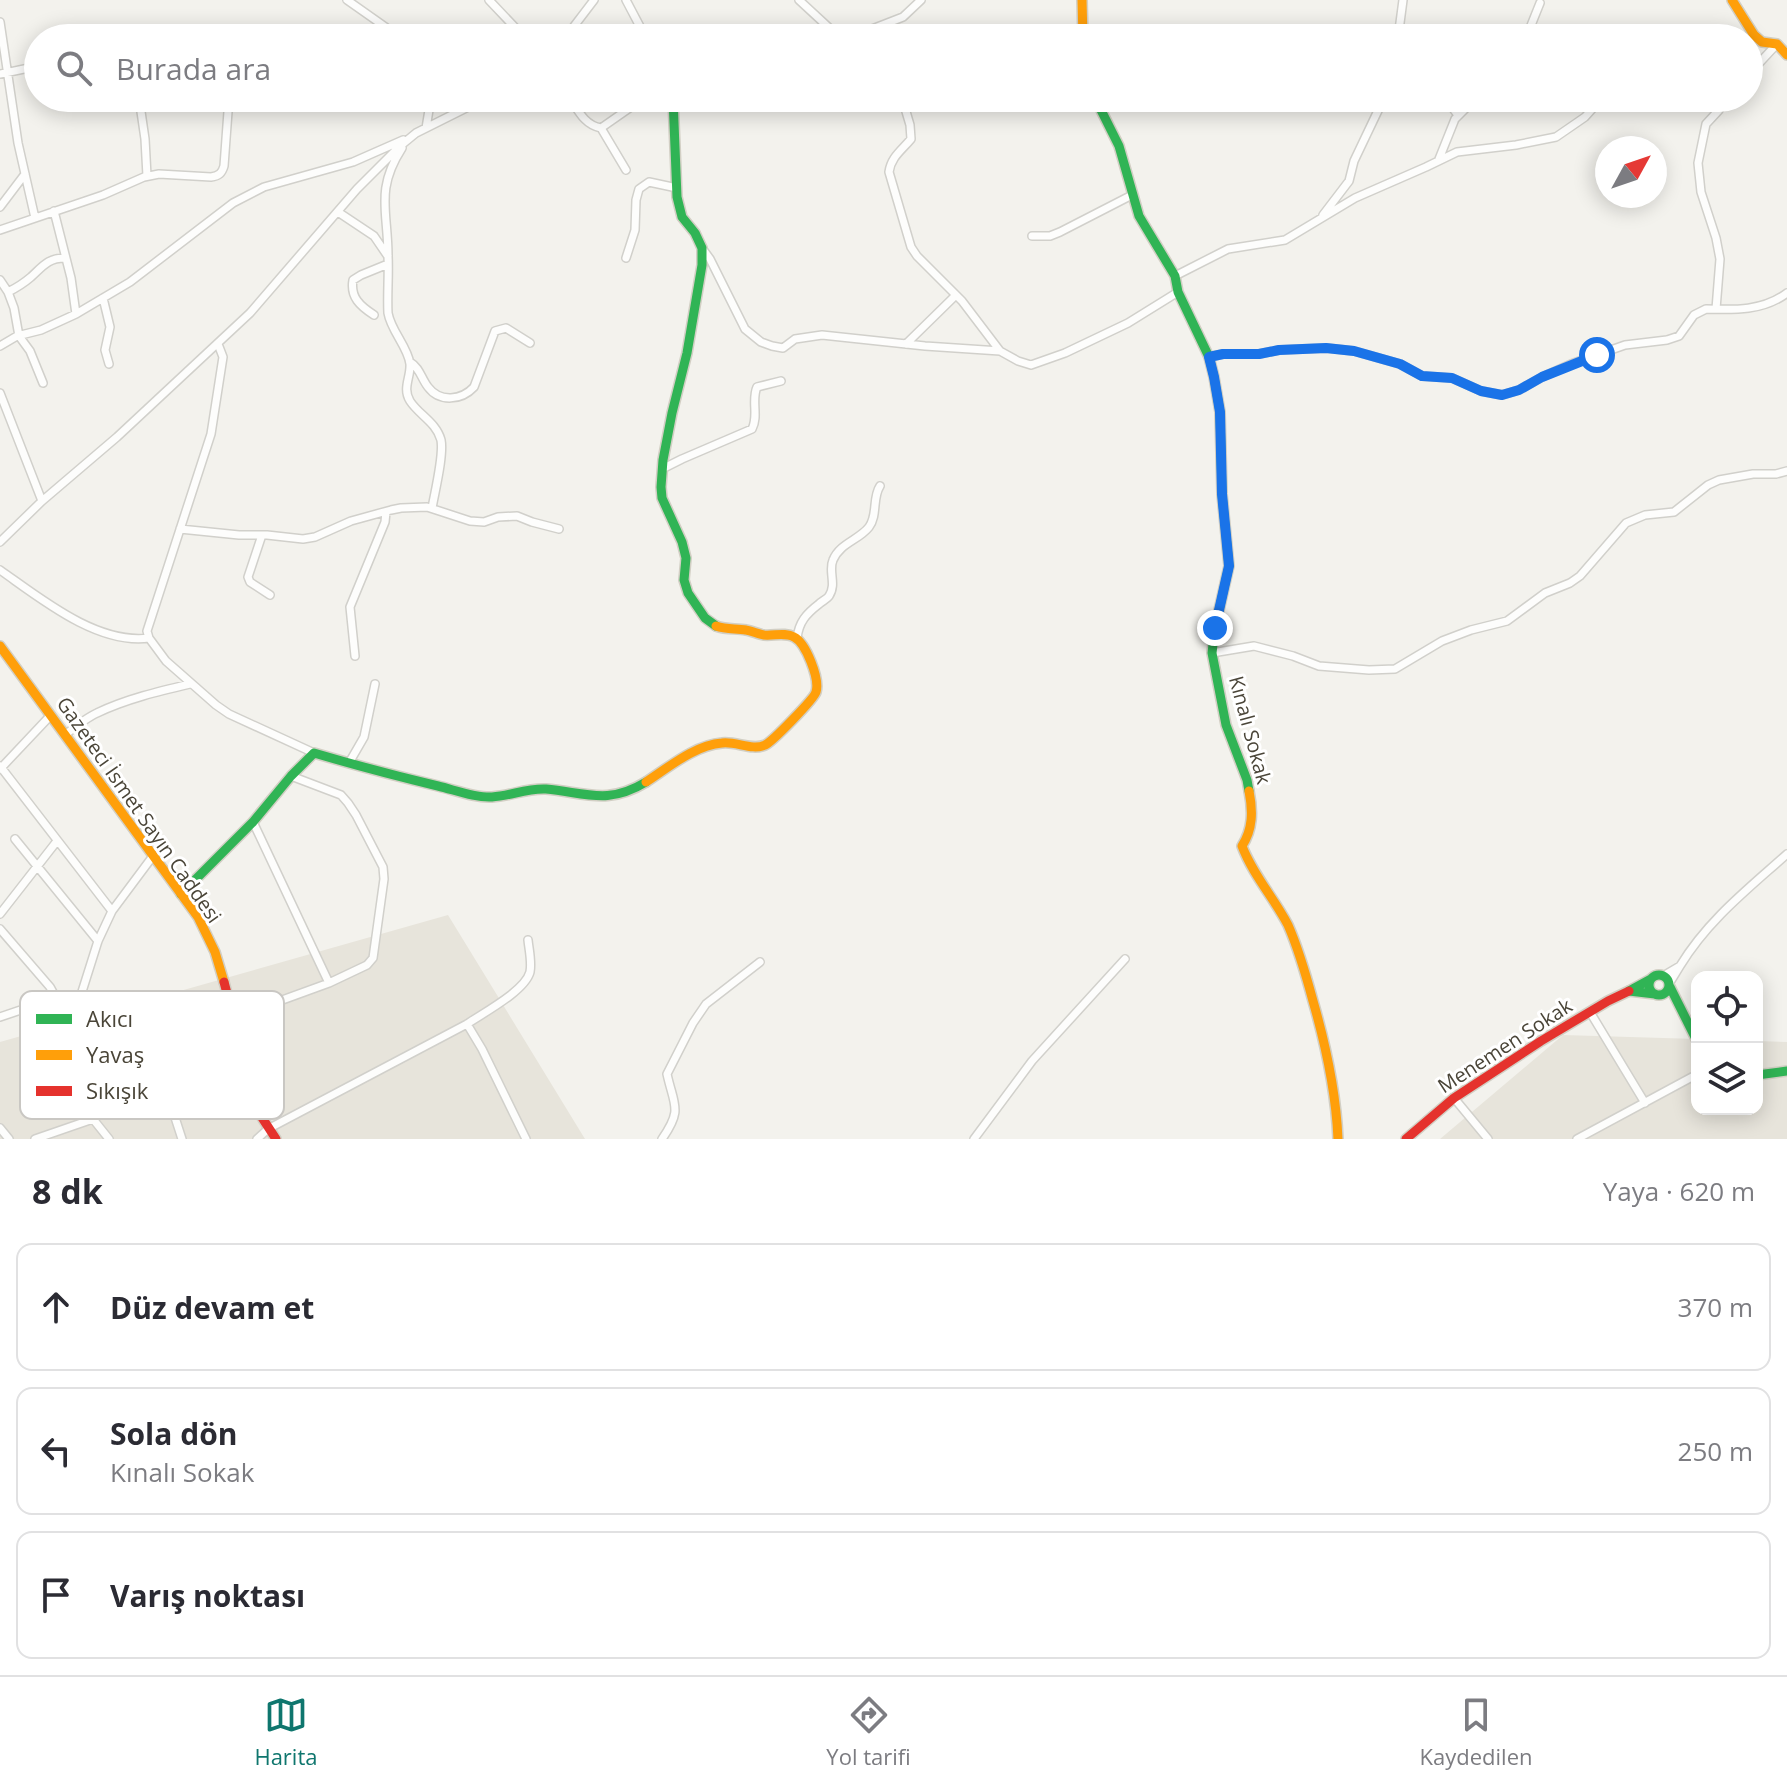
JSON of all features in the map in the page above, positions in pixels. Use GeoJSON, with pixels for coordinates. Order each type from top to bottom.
{"type":"FeatureCollection","features":[{"type":"Feature","properties":{"kind":"street"},"geometry":{"type":"LineString","coordinates":[[347,0],[381,24]]}},
{"type":"Feature","properties":{"kind":"street"},"geometry":{"type":"LineString","coordinates":[[489,0],[512,24]]}},
{"type":"Feature","properties":{"kind":"street"},"geometry":{"type":"LineString","coordinates":[[576,24],[594,0]]}},
{"type":"Feature","properties":{"kind":"street"},"geometry":{"type":"LineString","coordinates":[[626,0],[639,24]]}},
{"type":"Feature","properties":{"kind":"street"},"geometry":{"type":"LineString","coordinates":[[799,0],[826,24]]}},
{"type":"Feature","properties":{"kind":"street"},"geometry":{"type":"LineString","coordinates":[[885,24],[903,17],[921,0]]}},
{"type":"Feature","properties":{"kind":"street"},"geometry":{"type":"LineString","coordinates":[[1082,0],[1083,24]]}},
{"type":"Feature","properties":{"kind":"street"},"geometry":{"type":"LineString","coordinates":[[1400,24],[1403,0]]}},
{"type":"Feature","properties":{"kind":"street"},"geometry":{"type":"LineString","coordinates":[[1732,0],[1747,24]]}},
{"type":"Feature","properties":{"kind":"street"},"geometry":{"type":"LineString","coordinates":[[1532,24],[1540,3]]}},
{"type":"Feature","properties":{"kind":"street"},"geometry":{"type":"LineString","coordinates":[[0,22],[4,73],[35,218]]}},
{"type":"Feature","properties":{"kind":"street"},"geometry":{"type":"LineString","coordinates":[[1763,42],[1777,44],[1787,55]]}},
{"type":"Feature","properties":{"kind":"street"},"geometry":{"type":"LineString","coordinates":[[1763,59],[1777,44]]}},
{"type":"Feature","properties":{"kind":"street"},"geometry":{"type":"LineString","coordinates":[[4,73],[24,69]]}},
{"type":"Feature","properties":{"kind":"street"},"geometry":{"type":"LineString","coordinates":[[141,112],[147,176]]}},
{"type":"Feature","properties":{"kind":"street"},"geometry":{"type":"LineString","coordinates":[[0,230],[103,195],[147,176],[218,176],[222,173],[228,112]]}},
{"type":"Feature","properties":{"kind":"street"},"geometry":{"type":"LineString","coordinates":[[426,128],[429,112]]}},
{"type":"Feature","properties":{"kind":"street"},"geometry":{"type":"LineString","coordinates":[[0,346],[76,314],[103,298],[160,261],[233,203],[274,183],[353,162],[408,139],[458,112]]}},
{"type":"Feature","properties":{"kind":"street"},"geometry":{"type":"LineString","coordinates":[[579,112],[586,122],[601,128],[626,170]]}},
{"type":"Feature","properties":{"kind":"street"},"geometry":{"type":"LineString","coordinates":[[601,128],[624,112]]}},
{"type":"Feature","properties":{"kind":"street"},"geometry":{"type":"LineString","coordinates":[[674,112],[677,188],[682,217],[714,266],[745,329],[761,342],[783,348],[795,339],[822,335],[1000,351]]}},
{"type":"Feature","properties":{"kind":"street"},"geometry":{"type":"LineString","coordinates":[[906,112],[911,139],[893,158],[889,172],[911,247],[956,295],[1000,351],[1031,365],[1065,353],[1128,323],[1178,292]]}},
{"type":"Feature","properties":{"kind":"street","name":"Kınalı Sokak"},"geometry":{"type":"LineString","coordinates":[[1102,112],[1119,146],[1139,216],[1175,276],[1178,292],[1209,357],[1214,377],[1220,412],[1222,494],[1229,566],[1212,653],[1226,725],[1247,780],[1251,801],[1251,826],[1242,846],[1287,924],[1302,960],[1327,1055],[1338,1139]]}},
{"type":"Feature","properties":{"kind":"street"},"geometry":{"type":"LineString","coordinates":[[1321,218],[1349,181],[1354,161],[1377,112]]}},
{"type":"Feature","properties":{"kind":"street"},"geometry":{"type":"LineString","coordinates":[[1438,161],[1461,112]]}},
{"type":"Feature","properties":{"kind":"street"},"geometry":{"type":"LineString","coordinates":[[1175,276],[1228,249],[1285,240],[1355,198],[1457,152],[1556,137],[1589,112]]}},
{"type":"Feature","properties":{"kind":"street"},"geometry":{"type":"LineString","coordinates":[[1716,309],[1720,259],[1701,192],[1698,163],[1706,124],[1717,112]]}},
{"type":"Feature","properties":{"kind":"street"},"geometry":{"type":"LineString","coordinates":[[0,542],[218,344],[275,285],[357,189],[408,139]]}},
{"type":"Feature","properties":{"kind":"street"},"geometry":{"type":"LineString","coordinates":[[408,139],[385,185],[389,321],[409,361],[406,388],[409,400],[433,425],[442,445],[432,508]]}},
{"type":"Feature","properties":{"kind":"street"},"geometry":{"type":"LineString","coordinates":[[0,207],[25,174]]}},
{"type":"Feature","properties":{"kind":"street"},"geometry":{"type":"LineString","coordinates":[[626,258],[635,230],[639,189],[649,182],[677,188]]}},
{"type":"Feature","properties":{"kind":"street"},"geometry":{"type":"LineString","coordinates":[[1032,236],[1050,236],[1060,232],[1132,195]]}},
{"type":"Feature","properties":{"kind":"street"},"geometry":{"type":"LineString","coordinates":[[54,211],[71,278],[76,314]]}},
{"type":"Feature","properties":{"kind":"street"},"geometry":{"type":"LineString","coordinates":[[338,212],[374,236],[388,261]]}},
{"type":"Feature","properties":{"kind":"street"},"geometry":{"type":"LineString","coordinates":[[218,344],[223,357],[211,434],[147,631],[166,661],[229,714],[314,753],[349,763],[491,797],[521,790],[544,789],[598,797],[631,791],[704,746],[725,742],[753,747],[765,745],[808,704],[816,692],[816,678],[806,649],[797,638],[786,634],[762,635],[747,630],[730,630],[718,627],[705,618],[688,593],[684,580],[686,558],[682,542],[662,498],[662,469],[687,353],[702,265],[702,248]]}},
{"type":"Feature","properties":{"kind":"street"},"geometry":{"type":"LineString","coordinates":[[8,292],[30,278],[44,263],[65,258]]}},
{"type":"Feature","properties":{"kind":"street"},"geometry":{"type":"LineString","coordinates":[[374,315],[356,301],[351,289],[353,280],[388,261]]}},
{"type":"Feature","properties":{"kind":"street"},"geometry":{"type":"LineString","coordinates":[[0,280],[14,308],[19,336],[30,351],[43,383]]}},
{"type":"Feature","properties":{"kind":"street"},"geometry":{"type":"LineString","coordinates":[[1209,357],[1326,348],[1354,351],[1400,364],[1422,376],[1452,378],[1481,391],[1502,395],[1519,390],[1571,364],[1625,345],[1679,336],[1694,315],[1706,309],[1753,309],[1787,293]]}},
{"type":"Feature","properties":{"kind":"street"},"geometry":{"type":"LineString","coordinates":[[905,344],[956,295]]}},
{"type":"Feature","properties":{"kind":"street"},"geometry":{"type":"LineString","coordinates":[[103,298],[110,327],[105,350],[109,364]]}},
{"type":"Feature","properties":{"kind":"street"},"geometry":{"type":"LineString","coordinates":[[409,361],[416,366],[433,393],[442,397],[460,397],[474,387],[495,331],[506,328],[530,343]]}},
{"type":"Feature","properties":{"kind":"street"},"geometry":{"type":"LineString","coordinates":[[662,469],[752,429],[757,387],[781,381]]}},
{"type":"Feature","properties":{"kind":"street"},"geometry":{"type":"LineString","coordinates":[[0,393],[42,501]]}},
{"type":"Feature","properties":{"kind":"street"},"geometry":{"type":"LineString","coordinates":[[1212,653],[1254,646],[1319,666],[1395,669],[1442,641],[1507,621],[1545,593],[1570,583],[1580,576],[1626,523],[1645,515],[1674,512],[1719,480],[1787,471]]}},
{"type":"Feature","properties":{"kind":"street"},"geometry":{"type":"LineString","coordinates":[[797,638],[801,620],[829,596],[833,584],[831,567],[839,549],[868,528],[873,520],[880,486]]}},
{"type":"Feature","properties":{"kind":"street"},"geometry":{"type":"LineString","coordinates":[[180,529],[303,539],[351,521],[401,508],[432,508],[470,521],[484,522],[498,517],[517,516],[559,529]]}},
{"type":"Feature","properties":{"kind":"street"},"geometry":{"type":"LineString","coordinates":[[355,656],[350,607],[385,522],[386,512]]}},
{"type":"Feature","properties":{"kind":"street"},"geometry":{"type":"LineString","coordinates":[[262,535],[248,577],[250,582],[270,595]]}},
{"type":"Feature","properties":{"kind":"street"},"geometry":{"type":"LineString","coordinates":[[0,570],[66,617],[123,637],[149,638]]}},
{"type":"Feature","properties":{"kind":"street","name":"Gazeteci İsmet Sayın Caddesi"},"geometry":{"type":"LineString","coordinates":[[0,646],[198,917],[215,952],[226,991]]}},
{"type":"Feature","properties":{"kind":"street"},"geometry":{"type":"LineString","coordinates":[[65,735],[93,714],[162,690],[190,684]]}},
{"type":"Feature","properties":{"kind":"street"},"geometry":{"type":"LineString","coordinates":[[349,763],[364,737],[375,684]]}},
{"type":"Feature","properties":{"kind":"street"},"geometry":{"type":"LineString","coordinates":[[51,715],[0,768],[112,911]]}},
{"type":"Feature","properties":{"kind":"street"},"geometry":{"type":"LineString","coordinates":[[181,894],[253,822],[314,753]]}},
{"type":"Feature","properties":{"kind":"street"},"geometry":{"type":"LineString","coordinates":[[284,999],[329,983],[367,965],[373,958],[384,879],[383,867],[356,815],[341,795],[291,776]]}},
{"type":"Feature","properties":{"kind":"street"},"geometry":{"type":"LineString","coordinates":[[253,822],[329,983]]}},
{"type":"Feature","properties":{"kind":"street"},"geometry":{"type":"LineString","coordinates":[[15,839],[98,941]]}},
{"type":"Feature","properties":{"kind":"street"},"geometry":{"type":"LineString","coordinates":[[0,914],[57,841]]}},
{"type":"Feature","properties":{"kind":"street"},"geometry":{"type":"LineString","coordinates":[[1629,991],[1665,993],[1667,982],[1700,936],[1747,888],[1787,854]]}},
{"type":"Feature","properties":{"kind":"street"},"geometry":{"type":"LineString","coordinates":[[82,991],[98,941],[112,911],[153,856]]}},
{"type":"Feature","properties":{"kind":"street"},"geometry":{"type":"LineString","coordinates":[[0,929],[52,991]]}},
{"type":"Feature","properties":{"kind":"street"},"geometry":{"type":"LineString","coordinates":[[257,1139],[268,1129],[467,1024],[512,994],[530,971],[528,940]]}},
{"type":"Feature","properties":{"kind":"street"},"geometry":{"type":"LineString","coordinates":[[974,1139],[1032,1061],[1125,959]]}},
{"type":"Feature","properties":{"kind":"street"},"geometry":{"type":"LineString","coordinates":[[662,1139],[671,1127],[676,1107],[667,1074],[693,1023],[706,1004],[760,962]]}},
{"type":"Feature","properties":{"kind":"street","name":"Menemen Sokak"},"geometry":{"type":"LineString","coordinates":[[1406,1139],[1454,1098],[1590,1012],[1658,975],[1667,982]]}},
{"type":"Feature","properties":{"kind":"street"},"geometry":{"type":"LineString","coordinates":[[1651,979],[1650,989],[1682,1014]]}},
{"type":"Feature","properties":{"kind":"street"},"geometry":{"type":"LineString","coordinates":[[1667,982],[1691,1030]]}},
{"type":"Feature","properties":{"kind":"street"},"geometry":{"type":"LineString","coordinates":[[0,1017],[20,1010]]}},
{"type":"Feature","properties":{"kind":"street"},"geometry":{"type":"LineString","coordinates":[[1590,1012],[1645,1103]]}},
{"type":"Feature","properties":{"kind":"street"},"geometry":{"type":"LineString","coordinates":[[467,1024],[526,1139]]}},
{"type":"Feature","properties":{"kind":"street"},"geometry":{"type":"LineString","coordinates":[[1763,1074],[1787,1071]]}},
{"type":"Feature","properties":{"kind":"street"},"geometry":{"type":"LineString","coordinates":[[1577,1139],[1691,1076]]}},
{"type":"Feature","properties":{"kind":"street"},"geometry":{"type":"LineString","coordinates":[[1454,1098],[1488,1139]]}},
{"type":"Feature","properties":{"kind":"street"},"geometry":{"type":"LineString","coordinates":[[35,1139],[93,1119],[109,1139]]}},
{"type":"Feature","properties":{"kind":"street"},"geometry":{"type":"LineString","coordinates":[[175,1119],[182,1139]]}},
{"type":"Feature","properties":{"kind":"street","name":"Gazeteci İsmet Sayın Caddesi"},"geometry":{"type":"LineString","coordinates":[[263,1119],[276,1139]]}},
{"type":"Feature","properties":{"kind":"street"},"geometry":{"type":"LineString","coordinates":[[0,1128],[9,1139]]}},
{"type":"Feature","properties":{"kind":"shaded area"},"geometry":{"type":"Polygon","coordinates":[[[448,915],[585,1139],[0,1139],[0,1042],[20,1036],[20,1119],[284,1119],[284,991],[180,991],[448,915]]]}},
{"type":"Feature","properties":{"kind":"shaded area"},"geometry":{"type":"Polygon","coordinates":[[[1563,1035],[1691,1039],[1691,1115],[1763,1115],[1763,1041],[1787,1042],[1787,1139],[1440,1139],[1563,1035]]]}},
{"type":"Feature","properties":{"kind":"traffic: fast"},"geometry":{"type":"LineString","coordinates":[[674,112],[677,197],[682,217],[702,248],[702,265],[687,353],[663,460],[661,487],[662,498],[682,542],[686,558],[684,580],[688,593],[705,618],[716,626]]}},
{"type":"Feature","properties":{"kind":"traffic: fast"},"geometry":{"type":"LineString","coordinates":[[1102,112],[1119,146],[1139,216],[1175,276],[1178,292],[1209,357],[1214,377],[1220,412],[1222,494],[1229,566],[1212,653],[1226,725],[1249,791]]}},
{"type":"Feature","properties":{"kind":"traffic: fast"},"geometry":{"type":"LineString","coordinates":[[181,894],[253,822],[314,753],[485,797],[539,789],[608,795],[646,782]]}},
{"type":"Feature","properties":{"kind":"traffic: fast"},"geometry":{"type":"LineString","coordinates":[[1659,975],[1666,978],[1669,985],[1666,992],[1659,995],[1652,992],[1649,985],[1652,978],[1659,975]]}},
{"type":"Feature","properties":{"kind":"traffic: fast"},"geometry":{"type":"LineString","coordinates":[[1651,979],[1629,991],[1655,994]]}},
{"type":"Feature","properties":{"kind":"traffic: fast"},"geometry":{"type":"LineString","coordinates":[[1670,987],[1691,1029]]}},
{"type":"Feature","properties":{"kind":"traffic: fast"},"geometry":{"type":"LineString","coordinates":[[1763,1074],[1787,1071]]}},
{"type":"Feature","properties":{"kind":"traffic: slow"},"geometry":{"type":"LineString","coordinates":[[1082,0],[1083,24]]}},
{"type":"Feature","properties":{"kind":"traffic: slow"},"geometry":{"type":"LineString","coordinates":[[1732,0],[1747,24]]}},
{"type":"Feature","properties":{"kind":"traffic: slow"},"geometry":{"type":"LineString","coordinates":[[1763,42],[1777,44],[1787,55]]}},
{"type":"Feature","properties":{"kind":"traffic: slow"},"geometry":{"type":"LineString","coordinates":[[646,782],[702,748],[727,743],[755,747],[765,745],[816,692],[811,662],[794,637],[716,626]]}},
{"type":"Feature","properties":{"kind":"traffic: slow"},"geometry":{"type":"LineString","coordinates":[[0,646],[198,917],[215,952],[224,982]]}},
{"type":"Feature","properties":{"kind":"traffic: slow"},"geometry":{"type":"LineString","coordinates":[[1249,791],[1251,820],[1242,846],[1288,925],[1302,963],[1330,1069],[1338,1139]]}},
{"type":"Feature","properties":{"kind":"traffic: jam"},"geometry":{"type":"LineString","coordinates":[[224,982],[226,991]]}},
{"type":"Feature","properties":{"kind":"traffic: jam"},"geometry":{"type":"LineString","coordinates":[[1406,1139],[1454,1098],[1541,1041],[1629,991]]}},
{"type":"Feature","properties":{"kind":"traffic: jam"},"geometry":{"type":"LineString","coordinates":[[263,1119],[276,1139]]}},
{"type":"Feature","properties":{"kind":"route"},"geometry":{"type":"LineString","coordinates":[[1215,628],[1228,577],[1229,556],[1222,494],[1220,412],[1209,357],[1326,348],[1354,351],[1400,364],[1422,376],[1452,378],[1481,391],[1502,395],[1597,355]]}}]}
